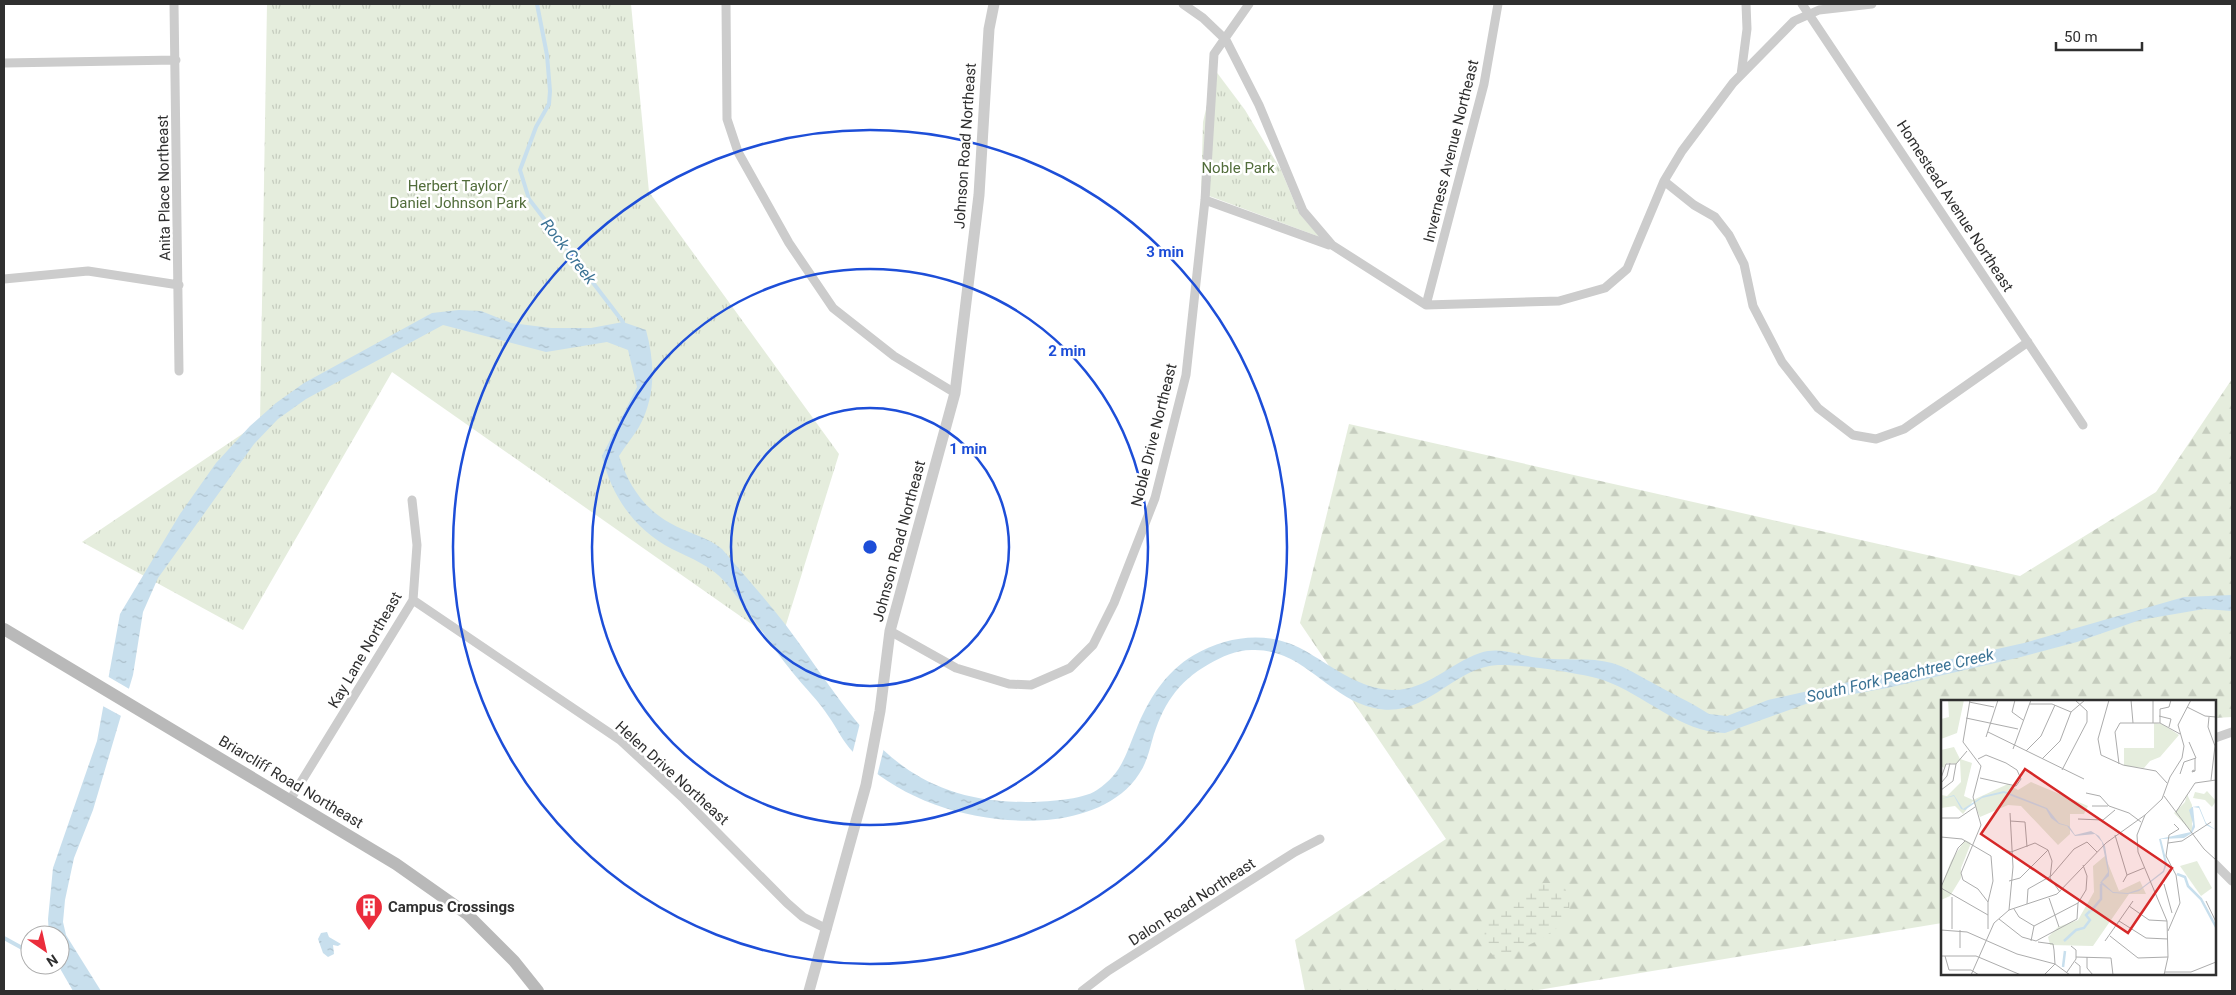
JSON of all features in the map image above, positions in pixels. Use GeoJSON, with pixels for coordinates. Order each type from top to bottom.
{"type":"FeatureCollection","features":[{"type":"Feature","properties":{"kind":"main road","name":"Briarcliff Road Northeast"},"geometry":{"type":"LineString","coordinates":[[4,629],[290,800],[323,822],[371,848],[466,914],[514,961],[538,991]]}},
{"type":"Feature","properties":{"kind":"street","name":"Anita Place Northeast"},"geometry":{"type":"LineString","coordinates":[[174,4],[179,371]]}},
{"type":"Feature","properties":{"kind":"street"},"geometry":{"type":"LineString","coordinates":[[726,4],[727,118],[738,152],[789,244],[833,308],[894,356],[954,393]]}},
{"type":"Feature","properties":{"kind":"street","name":"Johnson Road Northeast"},"geometry":{"type":"LineString","coordinates":[[810,991],[866,786],[880,711],[890,631],[954,393],[979,195],[989,29],[994,4]]}},
{"type":"Feature","properties":{"kind":"street"},"geometry":{"type":"LineString","coordinates":[[1183,4],[1203,18],[1226,40],[1259,105],[1303,211],[1332,245]]}},
{"type":"Feature","properties":{"kind":"street","name":"Noble Drive Northeast"},"geometry":{"type":"LineString","coordinates":[[890,631],[956,668],[1009,684],[1031,686],[1070,668],[1093,645],[1114,603],[1155,498],[1182,392],[1186,375],[1205,200],[1214,54],[1226,40],[1249,4]]}},
{"type":"Feature","properties":{"kind":"street","name":"Inverness Avenue Northeast"},"geometry":{"type":"LineString","coordinates":[[1426,305],[1484,84],[1498,4]]}},
{"type":"Feature","properties":{"kind":"street"},"geometry":{"type":"LineString","coordinates":[[1741,75],[1747,29],[1746,4]]}},
{"type":"Feature","properties":{"kind":"street","name":"Homestead Avenue Northeast"},"geometry":{"type":"LineString","coordinates":[[1802,4],[1810,13],[2083,425]]}},
{"type":"Feature","properties":{"kind":"street"},"geometry":{"type":"LineString","coordinates":[[1205,200],[1332,245],[1426,305],[1559,301],[1605,288],[1628,269],[1664,181],[1710,111],[1741,75],[1794,21],[1819,10],[1872,4]]}},
{"type":"Feature","properties":{"kind":"street"},"geometry":{"type":"LineString","coordinates":[[4,63],[176,60]]}},
{"type":"Feature","properties":{"kind":"street"},"geometry":{"type":"LineString","coordinates":[[1664,181],[1717,219],[1729,235],[1744,264],[1754,306],[1782,362],[1818,408],[1853,434],[1876,439],[1904,429],[2028,342]]}},
{"type":"Feature","properties":{"kind":"street"},"geometry":{"type":"LineString","coordinates":[[4,279],[88,271],[179,285]]}},
{"type":"Feature","properties":{"kind":"street","name":"Kay Lane Northeast"},"geometry":{"type":"LineString","coordinates":[[290,800],[413,600],[417,546],[412,500]]}},
{"type":"Feature","properties":{"kind":"street","name":"Helen Drive Northeast"},"geometry":{"type":"LineString","coordinates":[[413,600],[620,740],[684,799],[787,903],[803,916],[827,928]]}},
{"type":"Feature","properties":{"kind":"street"},"geometry":{"type":"LineString","coordinates":[[2216,738],[2232,732]]}},
{"type":"Feature","properties":{"kind":"street","name":"Dalon Road Northeast"},"geometry":{"type":"LineString","coordinates":[[1082,991],[1108,970],[1295,852],[1320,839]]}},
{"type":"Feature","properties":{"kind":"street"},"geometry":{"type":"LineString","coordinates":[[2216,865],[2232,881]]}},
{"type":"Feature","properties":{"kind":"green space","name":"Herbert Taylor/ Daniel Johnson Park"},"geometry":{"type":"Polygon","coordinates":[[[267,4],[631,4],[649,192],[839,454],[780,644],[392,372],[243,630],[82,542],[260,422],[267,4]]]}},
{"type":"Feature","properties":{"kind":"green space","name":"Noble Park"},"geometry":{"type":"Polygon","coordinates":[[[1215,70],[1245,110],[1281,170],[1299,213],[1320,237],[1201,193],[1203,122],[1215,70]]]}},
{"type":"Feature","properties":{"kind":"green space"},"geometry":{"type":"Polygon","coordinates":[[[2232,379],[2232,717],[2216,718],[2216,700],[1941,700],[1941,923],[1532,991],[1305,991],[1295,940],[1446,839],[1300,623],[1349,424],[2020,576],[2156,492],[2232,379]]]}},
{"type":"Feature","properties":{"kind":"green space"},"geometry":{"type":"Polygon","coordinates":[[[1543,883],[1563,883],[1570,901],[1568,919],[1533,943],[1514,951],[1494,956],[1484,946],[1485,926],[1516,896],[1543,883]]]}},
{"type":"Feature","properties":{"kind":"water","name":"South Fork Peachtree Creek"},"geometry":{"type":"Polygon","coordinates":[[[459,310],[481,311],[511,323],[551,328],[591,328],[623,322],[646,330],[652,367],[649,403],[639,427],[619,456],[632,486],[644,503],[660,517],[710,541],[722,549],[785,624],[856,721],[881,748],[909,770],[941,787],[980,798],[1026,802],[1053,801],[1083,796],[1097,790],[1112,777],[1122,763],[1146,708],[1166,678],[1194,655],[1208,648],[1237,639],[1266,638],[1281,641],[1309,653],[1359,682],[1381,689],[1392,690],[1416,686],[1469,658],[1488,651],[1503,651],[1549,659],[1604,661],[1627,669],[1709,714],[1727,716],[1768,700],[2024,643],[2184,597],[2232,595],[2232,611],[2204,609],[2140,620],[2077,642],[2021,657],[1887,688],[1814,701],[1725,733],[1693,727],[1618,686],[1603,680],[1536,667],[1498,665],[1482,668],[1467,674],[1409,707],[1392,710],[1374,708],[1358,703],[1343,695],[1302,666],[1272,652],[1255,650],[1237,652],[1225,656],[1198,671],[1172,696],[1156,728],[1147,758],[1141,770],[1131,784],[1111,801],[1073,816],[1021,821],[995,819],[942,807],[894,785],[872,770],[849,748],[825,711],[784,662],[725,582],[694,559],[658,541],[646,532],[626,510],[612,485],[602,456],[637,387],[628,350],[607,342],[546,352],[443,325],[306,399],[278,419],[254,444],[158,578],[143,612],[133,675],[93,810],[74,858],[65,900],[64,925],[48,925],[53,868],[97,741],[120,614],[180,514],[216,463],[250,426],[276,403],[304,383],[432,313],[459,310]]]}},
{"type":"Feature","properties":{"kind":"water"},"geometry":{"type":"Polygon","coordinates":[[[327,932],[329,937],[341,944],[338,946],[333,945],[334,954],[328,957],[323,953],[318,939],[321,933],[327,932]]]}},
{"type":"Feature","properties":{"kind":"water"},"geometry":{"type":"Polygon","coordinates":[[[70,941],[101,991],[73,991],[64,975],[70,975],[70,941]]]}},
{"type":"Feature","properties":{"kind":"pier"},"geometry":{"type":"Polygon","coordinates":[[[107,676],[131,690],[123,717],[101,705],[107,676]]]}},
{"type":"Feature","properties":{"kind":"pier"},"geometry":{"type":"Polygon","coordinates":[[[860,723],[884,748],[877,776],[852,755],[860,723]]]}},
{"type":"Feature","properties":{"kind":"waterway","name":"Rock Creek"},"geometry":{"type":"LineString","coordinates":[[537,4],[547,55],[550,91],[549,104],[536,127],[520,170],[529,199],[623,322]]}},
{"type":"Feature","properties":{"kind":"waterway"},"geometry":{"type":"LineString","coordinates":[[4,938],[20,947]]}},
{"type":"Feature","properties":{"kind":"place","name":"Campus Crossings"},"geometry":{"type":"Point","coordinates":[369,931]}}]}
